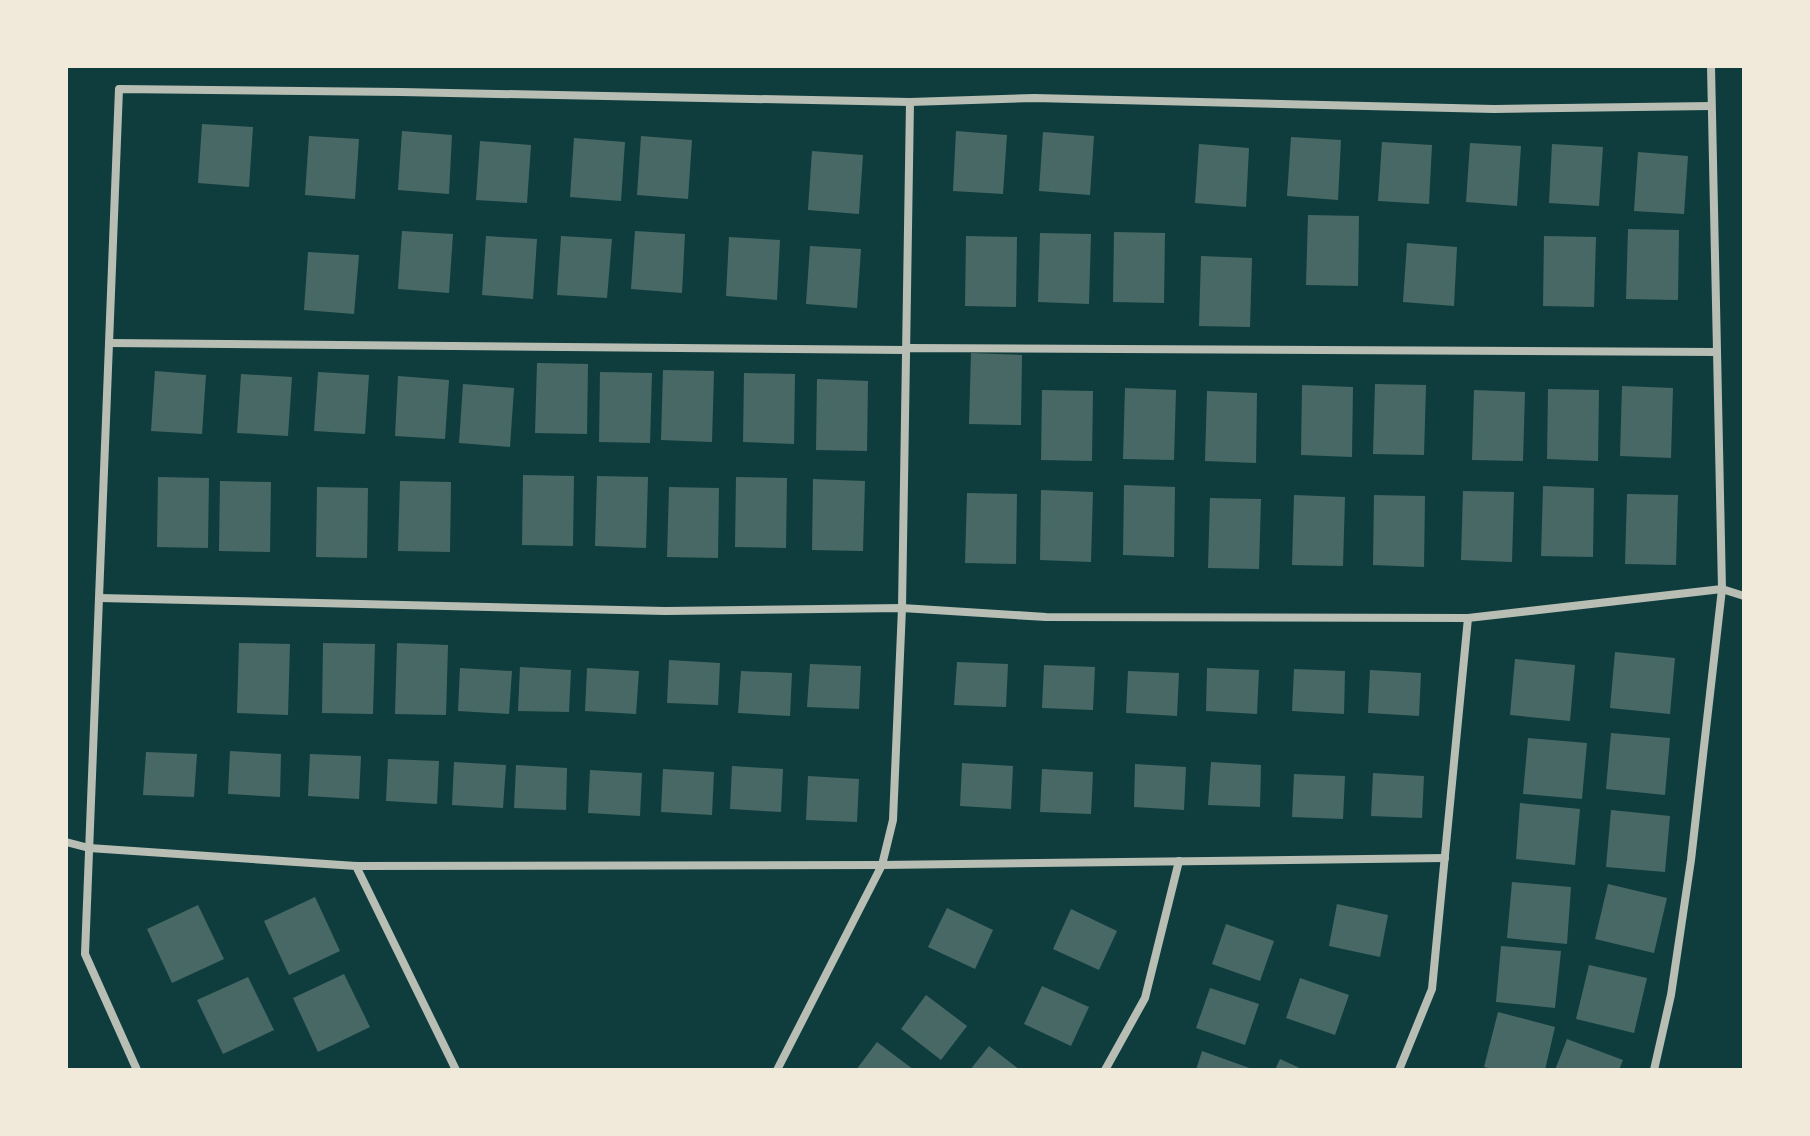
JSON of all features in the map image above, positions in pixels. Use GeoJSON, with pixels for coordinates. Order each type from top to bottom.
{"type":"FeatureCollection","features":[{"type":"Feature","properties":{"kind":"street"},"geometry":{"type":"LineString","coordinates":[[1654,1070],[1671,995],[1691,860],[1722,589],[1711,66]]}},
{"type":"Feature","properties":{"kind":"street"},"geometry":{"type":"LineString","coordinates":[[137,1070],[85,954],[119,89],[910,102],[1034,98],[1494,109],[1711,106]]}},
{"type":"Feature","properties":{"kind":"street"},"geometry":{"type":"LineString","coordinates":[[777,1070],[882,865],[893,820],[902,608],[910,102]]}},
{"type":"Feature","properties":{"kind":"street"},"geometry":{"type":"LineString","coordinates":[[109,343],[906,350],[1717,352]]}},
{"type":"Feature","properties":{"kind":"street"},"geometry":{"type":"LineString","coordinates":[[99,598],[666,611],[902,608],[1046,617],[1468,618],[1722,589],[1744,596]]}},
{"type":"Feature","properties":{"kind":"street"},"geometry":{"type":"LineString","coordinates":[[1399,1070],[1432,989],[1468,618]]}},
{"type":"Feature","properties":{"kind":"street"},"geometry":{"type":"LineString","coordinates":[[66,842],[89,848],[356,866],[882,865],[1445,858]]}},
{"type":"Feature","properties":{"kind":"street"},"geometry":{"type":"LineString","coordinates":[[1105,1070],[1145,998],[1179,861]]}},
{"type":"Feature","properties":{"kind":"street"},"geometry":{"type":"LineString","coordinates":[[356,866],[456,1070]]}},
{"type":"Feature","properties":{"kind":"building"},"geometry":{"type":"Polygon","coordinates":[[[202,124],[253,127],[249,187],[198,183],[202,124]]]}},
{"type":"Feature","properties":{"kind":"building"},"geometry":{"type":"Polygon","coordinates":[[[402,131],[452,135],[449,194],[398,190],[402,131]]]}},
{"type":"Feature","properties":{"kind":"building"},"geometry":{"type":"Polygon","coordinates":[[[956,131],[1007,135],[1003,194],[953,191],[956,131]]]}},
{"type":"Feature","properties":{"kind":"building"},"geometry":{"type":"Polygon","coordinates":[[[1043,132],[1094,136],[1090,195],[1039,191],[1043,132]]]}},
{"type":"Feature","properties":{"kind":"building"},"geometry":{"type":"Polygon","coordinates":[[[309,136],[359,139],[355,199],[305,195],[309,136]]]}},
{"type":"Feature","properties":{"kind":"building"},"geometry":{"type":"Polygon","coordinates":[[[641,136],[692,140],[688,199],[637,195],[641,136]]]}},
{"type":"Feature","properties":{"kind":"building"},"geometry":{"type":"Polygon","coordinates":[[[1291,137],[1341,140],[1338,200],[1287,196],[1291,137]]]}},
{"type":"Feature","properties":{"kind":"building"},"geometry":{"type":"Polygon","coordinates":[[[574,138],[625,142],[621,201],[570,197],[574,138]]]}},
{"type":"Feature","properties":{"kind":"building"},"geometry":{"type":"Polygon","coordinates":[[[480,141],[531,145],[527,203],[476,200],[480,141]]]}},
{"type":"Feature","properties":{"kind":"building"},"geometry":{"type":"Polygon","coordinates":[[[1382,142],[1432,145],[1429,204],[1378,201],[1382,142]]]}},
{"type":"Feature","properties":{"kind":"building"},"geometry":{"type":"Polygon","coordinates":[[[1470,143],[1521,146],[1517,206],[1466,202],[1470,143]]]}},
{"type":"Feature","properties":{"kind":"building"},"geometry":{"type":"Polygon","coordinates":[[[1199,144],[1249,148],[1246,207],[1195,203],[1199,144]]]}},
{"type":"Feature","properties":{"kind":"building"},"geometry":{"type":"Polygon","coordinates":[[[1552,144],[1603,147],[1599,206],[1549,203],[1552,144]]]}},
{"type":"Feature","properties":{"kind":"building"},"geometry":{"type":"Polygon","coordinates":[[[812,151],[863,155],[859,214],[808,210],[812,151]]]}},
{"type":"Feature","properties":{"kind":"building"},"geometry":{"type":"Polygon","coordinates":[[[1638,152],[1688,156],[1684,214],[1634,211],[1638,152]]]}},
{"type":"Feature","properties":{"kind":"building"},"geometry":{"type":"Polygon","coordinates":[[[1308,215],[1359,216],[1358,286],[1306,285],[1308,215]]]}},
{"type":"Feature","properties":{"kind":"building"},"geometry":{"type":"Polygon","coordinates":[[[1628,229],[1679,230],[1678,300],[1626,299],[1628,229]]]}},
{"type":"Feature","properties":{"kind":"building"},"geometry":{"type":"Polygon","coordinates":[[[402,231],[453,234],[449,293],[398,289],[402,231]]]}},
{"type":"Feature","properties":{"kind":"building"},"geometry":{"type":"Polygon","coordinates":[[[635,231],[685,234],[682,293],[631,289],[635,231]]]}},
{"type":"Feature","properties":{"kind":"building"},"geometry":{"type":"Polygon","coordinates":[[[1114,232],[1165,233],[1164,303],[1113,302],[1114,232]]]}},
{"type":"Feature","properties":{"kind":"building"},"geometry":{"type":"Polygon","coordinates":[[[1040,233],[1091,234],[1089,304],[1038,302],[1040,233]]]}},
{"type":"Feature","properties":{"kind":"building"},"geometry":{"type":"Polygon","coordinates":[[[486,236],[537,239],[533,299],[482,295],[486,236]]]}},
{"type":"Feature","properties":{"kind":"building"},"geometry":{"type":"Polygon","coordinates":[[[561,236],[612,239],[607,298],[557,295],[561,236]]]}},
{"type":"Feature","properties":{"kind":"building"},"geometry":{"type":"Polygon","coordinates":[[[966,236],[1017,237],[1016,307],[965,306],[966,236]]]}},
{"type":"Feature","properties":{"kind":"building"},"geometry":{"type":"Polygon","coordinates":[[[1544,236],[1596,237],[1594,307],[1543,306],[1544,236]]]}},
{"type":"Feature","properties":{"kind":"building"},"geometry":{"type":"Polygon","coordinates":[[[729,237],[780,240],[777,300],[726,296],[729,237]]]}},
{"type":"Feature","properties":{"kind":"building"},"geometry":{"type":"Polygon","coordinates":[[[1407,243],[1457,247],[1454,306],[1403,302],[1407,243]]]}},
{"type":"Feature","properties":{"kind":"building"},"geometry":{"type":"Polygon","coordinates":[[[810,246],[861,249],[857,308],[806,304],[810,246]]]}},
{"type":"Feature","properties":{"kind":"building"},"geometry":{"type":"Polygon","coordinates":[[[308,252],[359,255],[354,314],[304,310],[308,252]]]}},
{"type":"Feature","properties":{"kind":"building"},"geometry":{"type":"Polygon","coordinates":[[[1201,256],[1252,258],[1250,327],[1199,326],[1201,256]]]}},
{"type":"Feature","properties":{"kind":"building"},"geometry":{"type":"Polygon","coordinates":[[[971,353],[1022,355],[1021,425],[969,424],[971,353]]]}},
{"type":"Feature","properties":{"kind":"building"},"geometry":{"type":"Polygon","coordinates":[[[537,363],[588,364],[587,434],[535,433],[537,363]]]}},
{"type":"Feature","properties":{"kind":"building"},"geometry":{"type":"Polygon","coordinates":[[[663,370],[714,371],[712,442],[661,440],[663,370]]]}},
{"type":"Feature","properties":{"kind":"building"},"geometry":{"type":"Polygon","coordinates":[[[155,371],[206,375],[202,434],[151,431],[155,371]]]}},
{"type":"Feature","properties":{"kind":"building"},"geometry":{"type":"Polygon","coordinates":[[[318,372],[369,375],[365,434],[314,431],[318,372]]]}},
{"type":"Feature","properties":{"kind":"building"},"geometry":{"type":"Polygon","coordinates":[[[600,372],[652,373],[650,443],[599,442],[600,372]]]}},
{"type":"Feature","properties":{"kind":"building"},"geometry":{"type":"Polygon","coordinates":[[[744,373],[795,374],[794,444],[743,442],[744,373]]]}},
{"type":"Feature","properties":{"kind":"building"},"geometry":{"type":"Polygon","coordinates":[[[241,374],[292,377],[288,436],[237,433],[241,374]]]}},
{"type":"Feature","properties":{"kind":"building"},"geometry":{"type":"Polygon","coordinates":[[[398,376],[449,380],[445,439],[395,436],[398,376]]]}},
{"type":"Feature","properties":{"kind":"building"},"geometry":{"type":"Polygon","coordinates":[[[817,379],[868,381],[867,451],[816,450],[817,379]]]}},
{"type":"Feature","properties":{"kind":"building"},"geometry":{"type":"Polygon","coordinates":[[[463,384],[514,388],[510,447],[459,443],[463,384]]]}},
{"type":"Feature","properties":{"kind":"building"},"geometry":{"type":"Polygon","coordinates":[[[1375,384],[1426,385],[1424,455],[1373,454],[1375,384]]]}},
{"type":"Feature","properties":{"kind":"building"},"geometry":{"type":"Polygon","coordinates":[[[1302,385],[1353,387],[1352,457],[1301,455],[1302,385]]]}},
{"type":"Feature","properties":{"kind":"building"},"geometry":{"type":"Polygon","coordinates":[[[1622,386],[1673,388],[1671,458],[1620,456],[1622,386]]]}},
{"type":"Feature","properties":{"kind":"building"},"geometry":{"type":"Polygon","coordinates":[[[1125,388],[1176,390],[1174,460],[1123,459],[1125,388]]]}},
{"type":"Feature","properties":{"kind":"building"},"geometry":{"type":"Polygon","coordinates":[[[1548,389],[1599,390],[1598,461],[1547,459],[1548,389]]]}},
{"type":"Feature","properties":{"kind":"building"},"geometry":{"type":"Polygon","coordinates":[[[1042,390],[1093,391],[1092,461],[1041,460],[1042,390]]]}},
{"type":"Feature","properties":{"kind":"building"},"geometry":{"type":"Polygon","coordinates":[[[1474,390],[1525,392],[1523,461],[1472,460],[1474,390]]]}},
{"type":"Feature","properties":{"kind":"building"},"geometry":{"type":"Polygon","coordinates":[[[1207,391],[1257,393],[1256,463],[1205,461],[1207,391]]]}},
{"type":"Feature","properties":{"kind":"building"},"geometry":{"type":"Polygon","coordinates":[[[523,475],[574,476],[573,546],[522,545],[523,475]]]}},
{"type":"Feature","properties":{"kind":"building"},"geometry":{"type":"Polygon","coordinates":[[[597,476],[648,477],[646,548],[595,546],[597,476]]]}},
{"type":"Feature","properties":{"kind":"building"},"geometry":{"type":"Polygon","coordinates":[[[158,477],[209,478],[208,548],[157,547],[158,477]]]}},
{"type":"Feature","properties":{"kind":"building"},"geometry":{"type":"Polygon","coordinates":[[[736,477],[787,478],[786,548],[735,547],[736,477]]]}},
{"type":"Feature","properties":{"kind":"building"},"geometry":{"type":"Polygon","coordinates":[[[813,479],[865,481],[863,551],[812,550],[813,479]]]}},
{"type":"Feature","properties":{"kind":"building"},"geometry":{"type":"Polygon","coordinates":[[[220,481],[271,482],[270,552],[219,551],[220,481]]]}},
{"type":"Feature","properties":{"kind":"building"},"geometry":{"type":"Polygon","coordinates":[[[400,481],[451,482],[450,552],[398,551],[400,481]]]}},
{"type":"Feature","properties":{"kind":"building"},"geometry":{"type":"Polygon","coordinates":[[[1124,485],[1175,487],[1174,557],[1123,555],[1124,485]]]}},
{"type":"Feature","properties":{"kind":"building"},"geometry":{"type":"Polygon","coordinates":[[[1543,486],[1594,488],[1593,557],[1541,556],[1543,486]]]}},
{"type":"Feature","properties":{"kind":"building"},"geometry":{"type":"Polygon","coordinates":[[[317,487],[368,488],[367,558],[316,557],[317,487]]]}},
{"type":"Feature","properties":{"kind":"building"},"geometry":{"type":"Polygon","coordinates":[[[669,487],[719,488],[718,558],[667,557],[669,487]]]}},
{"type":"Feature","properties":{"kind":"building"},"geometry":{"type":"Polygon","coordinates":[[[1041,490],[1093,492],[1091,562],[1040,560],[1041,490]]]}},
{"type":"Feature","properties":{"kind":"building"},"geometry":{"type":"Polygon","coordinates":[[[1463,491],[1514,492],[1512,562],[1461,560],[1463,491]]]}},
{"type":"Feature","properties":{"kind":"building"},"geometry":{"type":"Polygon","coordinates":[[[967,493],[1017,494],[1016,564],[965,563],[967,493]]]}},
{"type":"Feature","properties":{"kind":"building"},"geometry":{"type":"Polygon","coordinates":[[[1627,494],[1678,495],[1676,565],[1625,564],[1627,494]]]}},
{"type":"Feature","properties":{"kind":"building"},"geometry":{"type":"Polygon","coordinates":[[[1294,495],[1345,497],[1343,566],[1292,565],[1294,495]]]}},
{"type":"Feature","properties":{"kind":"building"},"geometry":{"type":"Polygon","coordinates":[[[1374,495],[1425,496],[1424,567],[1373,565],[1374,495]]]}},
{"type":"Feature","properties":{"kind":"building"},"geometry":{"type":"Polygon","coordinates":[[[1210,498],[1261,499],[1259,569],[1208,568],[1210,498]]]}},
{"type":"Feature","properties":{"kind":"building"},"geometry":{"type":"Polygon","coordinates":[[[239,643],[290,644],[288,715],[237,713],[239,643]]]}},
{"type":"Feature","properties":{"kind":"building"},"geometry":{"type":"Polygon","coordinates":[[[323,643],[375,644],[373,714],[322,713],[323,643]]]}},
{"type":"Feature","properties":{"kind":"building"},"geometry":{"type":"Polygon","coordinates":[[[397,643],[448,645],[446,715],[395,714],[397,643]]]}},
{"type":"Feature","properties":{"kind":"building"},"geometry":{"type":"Polygon","coordinates":[[[1615,652],[1675,658],[1670,714],[1610,708],[1615,652]]]}},
{"type":"Feature","properties":{"kind":"building"},"geometry":{"type":"Polygon","coordinates":[[[1515,659],[1575,665],[1570,721],[1510,715],[1515,659]]]}},
{"type":"Feature","properties":{"kind":"building"},"geometry":{"type":"Polygon","coordinates":[[[669,660],[720,663],[718,705],[667,703],[669,660]]]}},
{"type":"Feature","properties":{"kind":"building"},"geometry":{"type":"Polygon","coordinates":[[[957,662],[1008,664],[1006,707],[954,705],[957,662]]]}},
{"type":"Feature","properties":{"kind":"building"},"geometry":{"type":"Polygon","coordinates":[[[810,664],[861,666],[859,709],[807,707],[810,664]]]}},
{"type":"Feature","properties":{"kind":"building"},"geometry":{"type":"Polygon","coordinates":[[[1044,665],[1095,667],[1093,710],[1042,708],[1044,665]]]}},
{"type":"Feature","properties":{"kind":"building"},"geometry":{"type":"Polygon","coordinates":[[[520,667],[571,670],[569,712],[518,711],[520,667]]]}},
{"type":"Feature","properties":{"kind":"building"},"geometry":{"type":"Polygon","coordinates":[[[460,668],[512,671],[509,714],[458,711],[460,668]]]}},
{"type":"Feature","properties":{"kind":"building"},"geometry":{"type":"Polygon","coordinates":[[[587,668],[639,671],[636,714],[585,711],[587,668]]]}},
{"type":"Feature","properties":{"kind":"building"},"geometry":{"type":"Polygon","coordinates":[[[1207,668],[1259,670],[1257,714],[1206,711],[1207,668]]]}},
{"type":"Feature","properties":{"kind":"building"},"geometry":{"type":"Polygon","coordinates":[[[1294,669],[1345,671],[1344,714],[1292,711],[1294,669]]]}},
{"type":"Feature","properties":{"kind":"building"},"geometry":{"type":"Polygon","coordinates":[[[1370,670],[1421,673],[1419,716],[1368,713],[1370,670]]]}},
{"type":"Feature","properties":{"kind":"building"},"geometry":{"type":"Polygon","coordinates":[[[741,671],[792,673],[790,716],[738,713],[741,671]]]}},
{"type":"Feature","properties":{"kind":"building"},"geometry":{"type":"Polygon","coordinates":[[[1128,671],[1179,673],[1177,716],[1126,713],[1128,671]]]}},
{"type":"Feature","properties":{"kind":"building"},"geometry":{"type":"Polygon","coordinates":[[[1611,733],[1670,738],[1665,795],[1606,789],[1611,733]]]}},
{"type":"Feature","properties":{"kind":"building"},"geometry":{"type":"Polygon","coordinates":[[[1528,738],[1587,743],[1582,799],[1523,794],[1528,738]]]}},
{"type":"Feature","properties":{"kind":"building"},"geometry":{"type":"Polygon","coordinates":[[[230,751],[281,754],[280,797],[228,794],[230,751]]]}},
{"type":"Feature","properties":{"kind":"building"},"geometry":{"type":"Polygon","coordinates":[[[146,752],[197,754],[194,797],[143,795],[146,752]]]}},
{"type":"Feature","properties":{"kind":"building"},"geometry":{"type":"Polygon","coordinates":[[[310,754],[361,756],[359,799],[308,796],[310,754]]]}},
{"type":"Feature","properties":{"kind":"building"},"geometry":{"type":"Polygon","coordinates":[[[388,759],[439,761],[437,804],[386,801],[388,759]]]}},
{"type":"Feature","properties":{"kind":"building"},"geometry":{"type":"Polygon","coordinates":[[[454,762],[506,765],[503,808],[452,805],[454,762]]]}},
{"type":"Feature","properties":{"kind":"building"},"geometry":{"type":"Polygon","coordinates":[[[1211,762],[1261,765],[1260,807],[1208,805],[1211,762]]]}},
{"type":"Feature","properties":{"kind":"building"},"geometry":{"type":"Polygon","coordinates":[[[962,763],[1013,766],[1011,809],[960,806],[962,763]]]}},
{"type":"Feature","properties":{"kind":"building"},"geometry":{"type":"Polygon","coordinates":[[[1135,764],[1186,767],[1184,810],[1134,807],[1135,764]]]}},
{"type":"Feature","properties":{"kind":"building"},"geometry":{"type":"Polygon","coordinates":[[[516,765],[567,768],[566,810],[514,808],[516,765]]]}},
{"type":"Feature","properties":{"kind":"building"},"geometry":{"type":"Polygon","coordinates":[[[732,766],[783,769],[781,812],[730,809],[732,766]]]}},
{"type":"Feature","properties":{"kind":"building"},"geometry":{"type":"Polygon","coordinates":[[[663,769],[714,772],[712,815],[661,812],[663,769]]]}},
{"type":"Feature","properties":{"kind":"building"},"geometry":{"type":"Polygon","coordinates":[[[1042,769],[1093,772],[1091,814],[1040,812],[1042,769]]]}},
{"type":"Feature","properties":{"kind":"building"},"geometry":{"type":"Polygon","coordinates":[[[590,770],[642,773],[640,816],[588,813],[590,770]]]}},
{"type":"Feature","properties":{"kind":"building"},"geometry":{"type":"Polygon","coordinates":[[[1373,773],[1424,776],[1422,818],[1371,816],[1373,773]]]}},
{"type":"Feature","properties":{"kind":"building"},"geometry":{"type":"Polygon","coordinates":[[[1294,774],[1345,776],[1343,819],[1292,817],[1294,774]]]}},
{"type":"Feature","properties":{"kind":"building"},"geometry":{"type":"Polygon","coordinates":[[[808,776],[859,779],[857,822],[806,820],[808,776]]]}},
{"type":"Feature","properties":{"kind":"building"},"geometry":{"type":"Polygon","coordinates":[[[1520,803],[1580,809],[1575,865],[1516,859],[1520,803]]]}},
{"type":"Feature","properties":{"kind":"building"},"geometry":{"type":"Polygon","coordinates":[[[1611,810],[1670,816],[1665,872],[1606,867],[1611,810]]]}},
{"type":"Feature","properties":{"kind":"building"},"geometry":{"type":"Polygon","coordinates":[[[1512,882],[1571,887],[1567,944],[1507,938],[1512,882]]]}},
{"type":"Feature","properties":{"kind":"building"},"geometry":{"type":"Polygon","coordinates":[[[1608,884],[1667,898],[1654,953],[1595,939],[1608,884]]]}},
{"type":"Feature","properties":{"kind":"building"},"geometry":{"type":"Polygon","coordinates":[[[315,897],[340,951],[289,975],[264,921],[315,897]]]}},
{"type":"Feature","properties":{"kind":"building"},"geometry":{"type":"Polygon","coordinates":[[[1337,904],[1388,915],[1380,957],[1329,946],[1337,904]]]}},
{"type":"Feature","properties":{"kind":"building"},"geometry":{"type":"Polygon","coordinates":[[[198,905],[224,959],[172,983],[147,929],[198,905]]]}},
{"type":"Feature","properties":{"kind":"building"},"geometry":{"type":"Polygon","coordinates":[[[947,908],[993,930],[975,969],[928,947],[947,908]]]}},
{"type":"Feature","properties":{"kind":"building"},"geometry":{"type":"Polygon","coordinates":[[[1071,909],[1117,931],[1099,970],[1053,949],[1071,909]]]}},
{"type":"Feature","properties":{"kind":"building"},"geometry":{"type":"Polygon","coordinates":[[[1226,924],[1274,941],[1260,981],[1212,964],[1226,924]]]}},
{"type":"Feature","properties":{"kind":"building"},"geometry":{"type":"Polygon","coordinates":[[[1501,946],[1561,951],[1555,1008],[1496,1002],[1501,946]]]}},
{"type":"Feature","properties":{"kind":"building"},"geometry":{"type":"Polygon","coordinates":[[[1589,965],[1647,978],[1634,1033],[1576,1019],[1589,965]]]}},
{"type":"Feature","properties":{"kind":"building"},"geometry":{"type":"Polygon","coordinates":[[[344,974],[370,1027],[318,1052],[293,998],[344,974]]]}},
{"type":"Feature","properties":{"kind":"building"},"geometry":{"type":"Polygon","coordinates":[[[248,977],[274,1030],[223,1054],[197,1000],[248,977]]]}},
{"type":"Feature","properties":{"kind":"building"},"geometry":{"type":"Polygon","coordinates":[[[1300,978],[1349,995],[1335,1035],[1286,1018],[1300,978]]]}},
{"type":"Feature","properties":{"kind":"building"},"geometry":{"type":"Polygon","coordinates":[[[1042,986],[1089,1007],[1071,1046],[1024,1024],[1042,986]]]}},
{"type":"Feature","properties":{"kind":"building"},"geometry":{"type":"Polygon","coordinates":[[[1210,988],[1259,1004],[1245,1045],[1196,1028],[1210,988]]]}},
{"type":"Feature","properties":{"kind":"building"},"geometry":{"type":"Polygon","coordinates":[[[926,995],[967,1026],[941,1060],[901,1029],[926,995]]]}},
{"type":"Feature","properties":{"kind":"building"},"geometry":{"type":"Polygon","coordinates":[[[1498,1012],[1555,1027],[1545,1070],[1496,1070],[1484,1067],[1498,1012]]]}},
{"type":"Feature","properties":{"kind":"building"},"geometry":{"type":"Polygon","coordinates":[[[1567,1039],[1623,1060],[1619,1070],[1555,1070],[1567,1039]]]}},
{"type":"Feature","properties":{"kind":"building"},"geometry":{"type":"Polygon","coordinates":[[[877,1042],[914,1070],[856,1070],[877,1042]]]}},
{"type":"Feature","properties":{"kind":"building"},"geometry":{"type":"Polygon","coordinates":[[[989,1046],[1020,1070],[970,1070],[989,1046]]]}},
{"type":"Feature","properties":{"kind":"building"},"geometry":{"type":"Polygon","coordinates":[[[1202,1051],[1255,1070],[1196,1070],[1202,1051]]]}},
{"type":"Feature","properties":{"kind":"building"},"geometry":{"type":"Polygon","coordinates":[[[1280,1059],[1304,1070],[1275,1070],[1280,1059]]]}}]}
